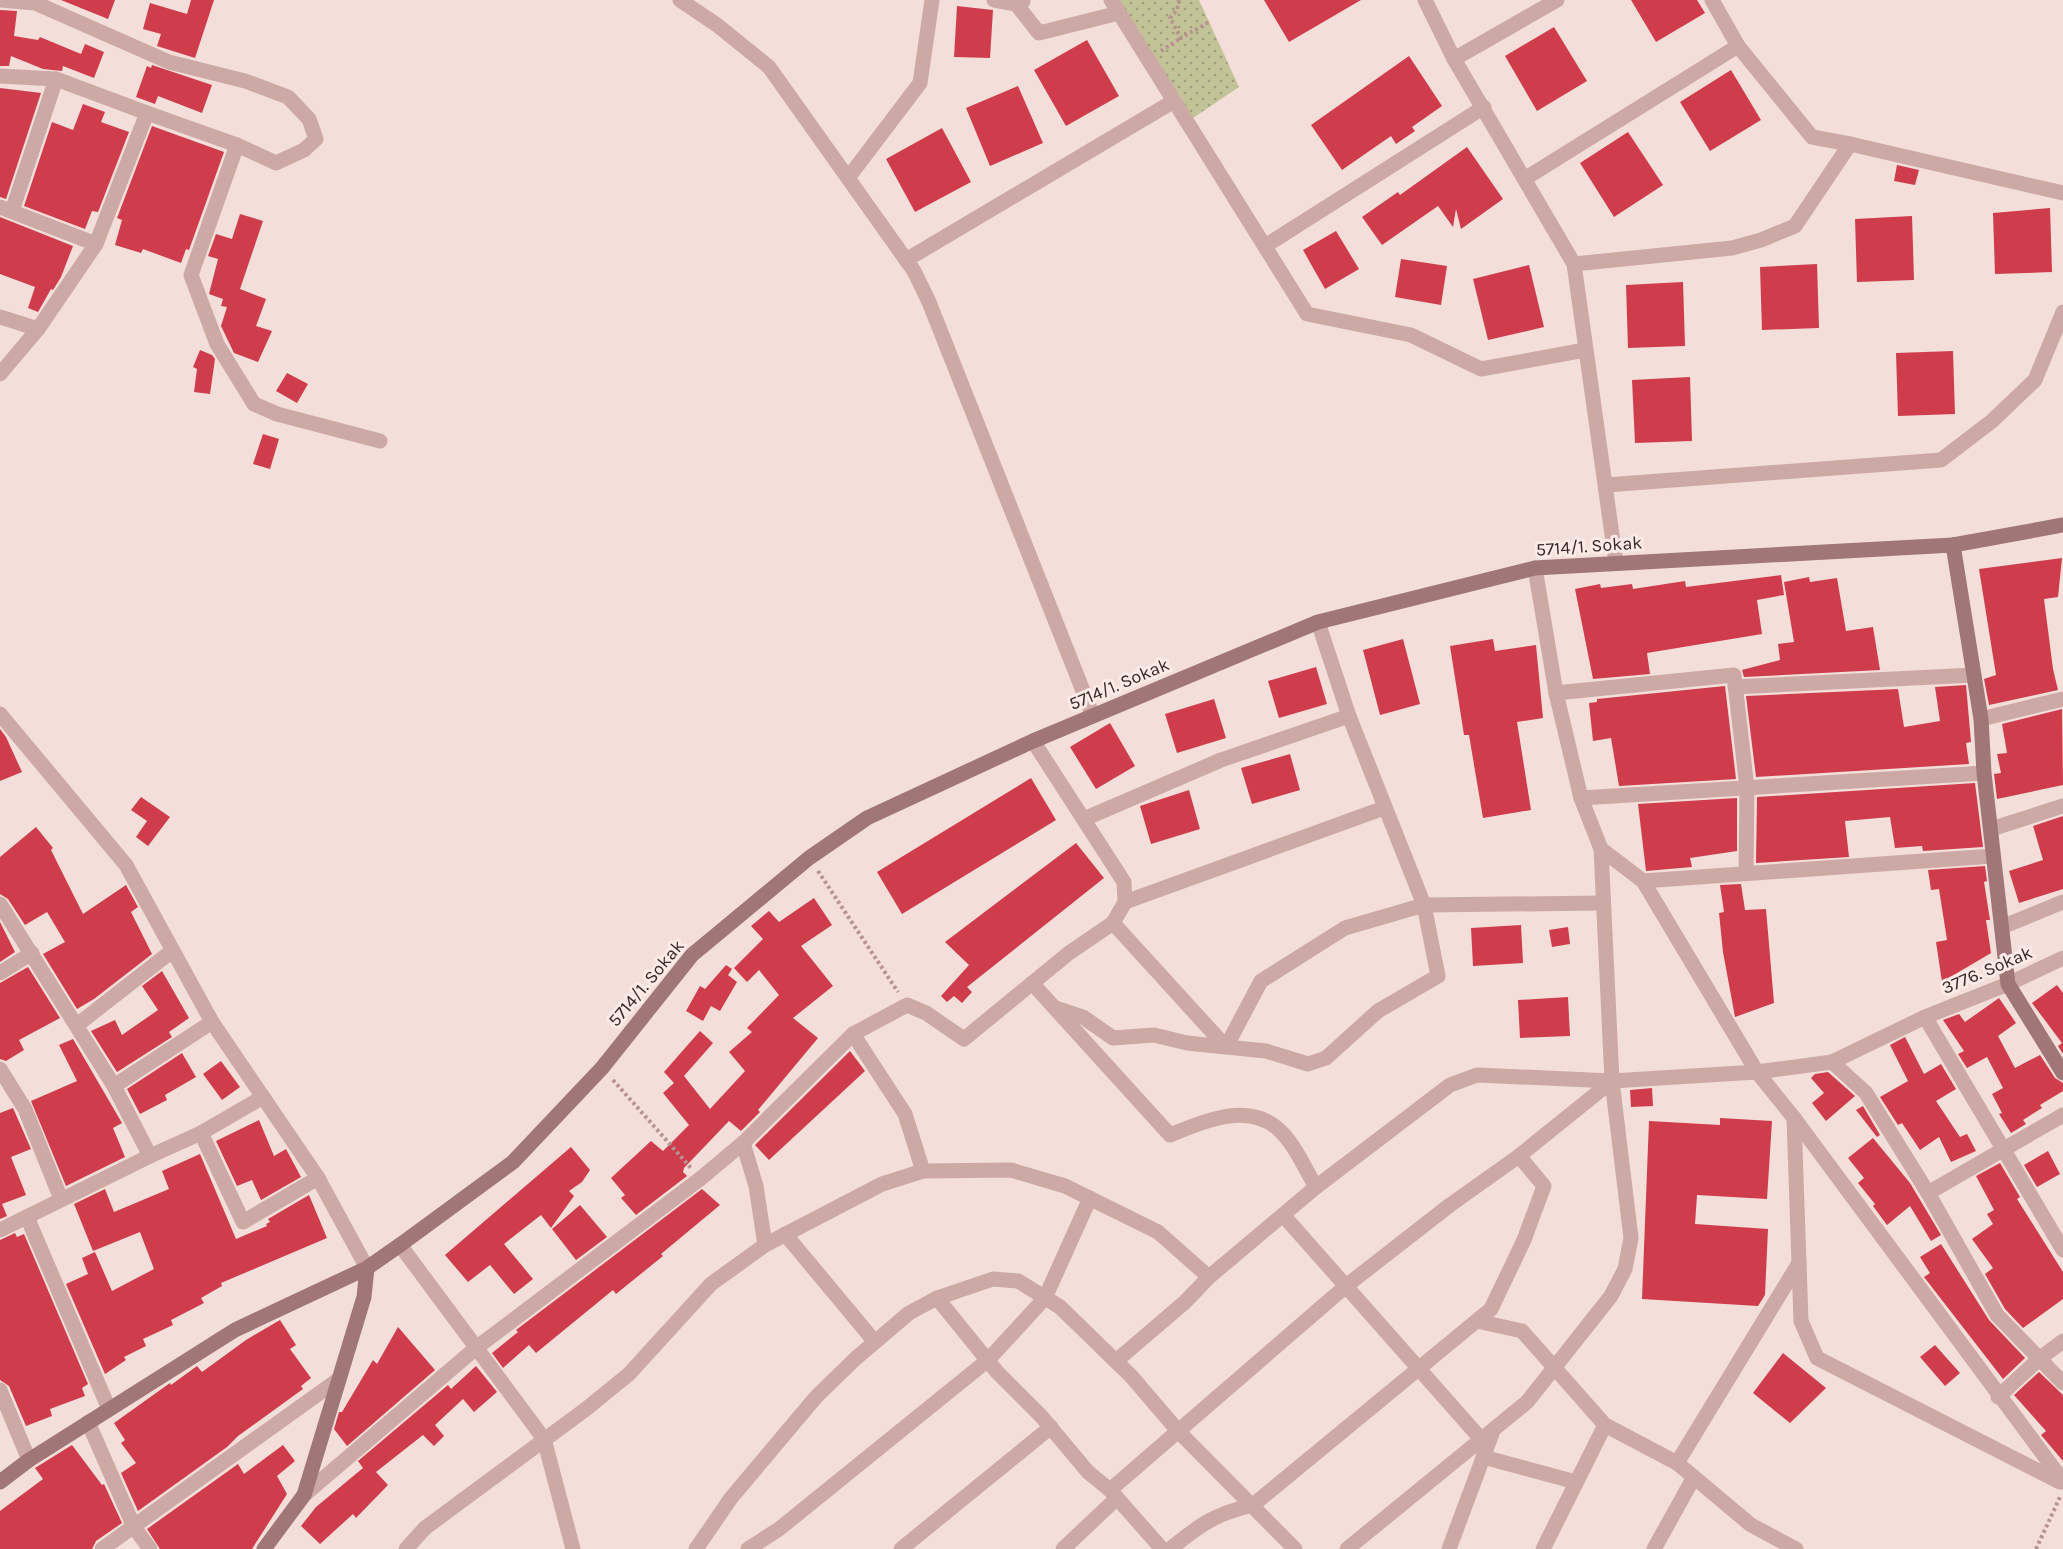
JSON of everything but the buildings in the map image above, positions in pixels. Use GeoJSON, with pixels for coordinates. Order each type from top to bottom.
{"type":"FeatureCollection","features":[{"type":"Feature","properties":{"kind":"main road","name":"5714/1. Sokak"},"geometry":{"type":"LineString","coordinates":[[0,1482],[29,1460],[235,1330],[368,1268],[513,1162],[603,1068],[692,955],[809,858],[867,818],[1033,741],[1318,622],[1535,568],[1953,545],[2063,525]]}},
{"type":"Feature","properties":{"kind":"main road"},"geometry":{"type":"LineString","coordinates":[[1953,545],[1981,719],[1984,773],[1993,856],[2004,926],[2008,984],[2063,1073]]}},
{"type":"Feature","properties":{"kind":"main road"},"geometry":{"type":"LineString","coordinates":[[264,1549],[304,1495],[364,1297],[368,1268]]}},
{"type":"Feature","properties":{"kind":"street"},"geometry":{"type":"LineString","coordinates":[[0,0],[35,3],[169,62],[245,81],[288,97],[309,120],[316,139],[304,150],[276,163],[237,145],[56,79],[0,75]]}},
{"type":"Feature","properties":{"kind":"street"},"geometry":{"type":"LineString","coordinates":[[680,0],[717,25],[770,67],[906,260],[928,302],[1093,716]]}},
{"type":"Feature","properties":{"kind":"street"},"geometry":{"type":"LineString","coordinates":[[848,178],[920,83],[932,0]]}},
{"type":"Feature","properties":{"kind":"street"},"geometry":{"type":"LineString","coordinates":[[994,0],[1020,2],[1039,33],[1119,13]]}},
{"type":"Feature","properties":{"kind":"street"},"geometry":{"type":"LineString","coordinates":[[1111,0],[1307,314],[1411,335],[1481,369],[1585,350]]}},
{"type":"Feature","properties":{"kind":"street"},"geometry":{"type":"LineString","coordinates":[[1425,0],[1454,59],[1484,106],[1574,264],[1616,563]]}},
{"type":"Feature","properties":{"kind":"street"},"geometry":{"type":"LineString","coordinates":[[1454,59],[1557,0]]}},
{"type":"Feature","properties":{"kind":"street"},"geometry":{"type":"LineString","coordinates":[[1712,0],[1738,46],[1812,136],[2063,193]]}},
{"type":"Feature","properties":{"kind":"street"},"geometry":{"type":"LineString","coordinates":[[1526,178],[1738,46]]}},
{"type":"Feature","properties":{"kind":"street"},"geometry":{"type":"LineString","coordinates":[[56,79],[6,209],[96,244]]}},
{"type":"Feature","properties":{"kind":"street"},"geometry":{"type":"LineString","coordinates":[[906,260],[1174,101]]}},
{"type":"Feature","properties":{"kind":"street"},"geometry":{"type":"LineString","coordinates":[[1265,246],[1484,106]]}},
{"type":"Feature","properties":{"kind":"street"},"geometry":{"type":"LineString","coordinates":[[0,374],[38,329],[96,244],[147,113]]}},
{"type":"Feature","properties":{"kind":"street"},"geometry":{"type":"LineString","coordinates":[[1574,264],[1732,248],[1761,240],[1795,226],[1850,144]]}},
{"type":"Feature","properties":{"kind":"street"},"geometry":{"type":"LineString","coordinates":[[237,145],[191,275],[217,344],[254,404],[277,414],[380,441]]}},
{"type":"Feature","properties":{"kind":"street"},"geometry":{"type":"LineString","coordinates":[[1606,485],[1941,460],[1992,421],[2035,380],[2063,312]]}},
{"type":"Feature","properties":{"kind":"street"},"geometry":{"type":"LineString","coordinates":[[0,317],[38,329]]}},
{"type":"Feature","properties":{"kind":"street"},"geometry":{"type":"LineString","coordinates":[[1347,1549],[1527,1402],[1611,1296],[1625,1269],[1631,1238],[1611,1081],[1601,849],[1581,798],[1556,693],[1535,568]]}},
{"type":"Feature","properties":{"kind":"street"},"geometry":{"type":"LineString","coordinates":[[1056,1008],[1083,1017],[1113,1038],[1154,1035],[1187,1043],[1266,1050],[1308,1064],[1326,1058],[1378,1011],[1437,976],[1424,905],[1349,716],[1318,622]]}},
{"type":"Feature","properties":{"kind":"street"},"geometry":{"type":"LineString","coordinates":[[1556,693],[1734,675],[1747,788],[1746,873]]}},
{"type":"Feature","properties":{"kind":"street"},"geometry":{"type":"LineString","coordinates":[[1735,687],[1974,675]]}},
{"type":"Feature","properties":{"kind":"street"},"geometry":{"type":"LineString","coordinates":[[1981,719],[2063,699]]}},
{"type":"Feature","properties":{"kind":"street"},"geometry":{"type":"LineString","coordinates":[[0,714],[126,865],[212,1022],[318,1178],[368,1268]]}},
{"type":"Feature","properties":{"kind":"street"},"geometry":{"type":"LineString","coordinates":[[1084,819],[1221,760],[1349,716]]}},
{"type":"Feature","properties":{"kind":"street"},"geometry":{"type":"LineString","coordinates":[[304,1495],[476,1348],[700,1179],[743,1143],[853,1034],[907,1005],[926,1013],[964,1039],[1069,953],[1113,923],[1125,902],[1124,882],[1033,741]]}},
{"type":"Feature","properties":{"kind":"street"},"geometry":{"type":"LineString","coordinates":[[1581,798],[1984,773]]}},
{"type":"Feature","properties":{"kind":"street"},"geometry":{"type":"LineString","coordinates":[[1991,829],[2063,806]]}},
{"type":"Feature","properties":{"kind":"street"},"geometry":{"type":"LineString","coordinates":[[1125,902],[1384,808]]}},
{"type":"Feature","properties":{"kind":"street"},"geometry":{"type":"LineString","coordinates":[[1601,849],[1643,881],[1757,1072],[1794,1118],[2063,1482]]}},
{"type":"Feature","properties":{"kind":"street"},"geometry":{"type":"LineString","coordinates":[[1643,881],[1993,856]]}},
{"type":"Feature","properties":{"kind":"street"},"geometry":{"type":"LineString","coordinates":[[2004,926],[2063,902]]}},
{"type":"Feature","properties":{"kind":"street"},"geometry":{"type":"LineString","coordinates":[[1226,1047],[1261,981],[1345,928],[1424,905],[1603,903]]}},
{"type":"Feature","properties":{"kind":"street"},"geometry":{"type":"LineString","coordinates":[[0,904],[114,1086],[150,1156]]}},
{"type":"Feature","properties":{"kind":"street"},"geometry":{"type":"LineString","coordinates":[[1113,923],[1226,1047]]}},
{"type":"Feature","properties":{"kind":"street"},"geometry":{"type":"LineString","coordinates":[[76,1025],[172,951]]}},
{"type":"Feature","properties":{"kind":"street"},"geometry":{"type":"LineString","coordinates":[[0,973],[32,953]]}},
{"type":"Feature","properties":{"kind":"street","name":"3776. Sokak"},"geometry":{"type":"LineString","coordinates":[[1116,1361],[1185,1302],[1209,1276],[1316,1187],[1450,1085],[1477,1075],[1611,1081],[1757,1072],[1832,1062],[1925,1017],[2008,984],[2063,958]]}},
{"type":"Feature","properties":{"kind":"street"},"geometry":{"type":"LineString","coordinates":[[1032,983],[1170,1135],[1217,1116],[1252,1117],[1277,1128],[1316,1187]]}},
{"type":"Feature","properties":{"kind":"street"},"geometry":{"type":"LineString","coordinates":[[1925,1017],[2063,1250]]}},
{"type":"Feature","properties":{"kind":"street"},"geometry":{"type":"LineString","coordinates":[[114,1086],[212,1022]]}},
{"type":"Feature","properties":{"kind":"street"},"geometry":{"type":"LineString","coordinates":[[853,1034],[905,1114],[923,1171]]}},
{"type":"Feature","properties":{"kind":"street"},"geometry":{"type":"LineString","coordinates":[[1832,1062],[1866,1093],[1928,1193],[1997,1315],[2063,1383]]}},
{"type":"Feature","properties":{"kind":"street"},"geometry":{"type":"LineString","coordinates":[[0,1069],[25,1109],[62,1199]]}},
{"type":"Feature","properties":{"kind":"street"},"geometry":{"type":"LineString","coordinates":[[1063,1549],[1114,1494],[1179,1432],[1346,1286],[1450,1204],[1519,1156],[1611,1081]]}},
{"type":"Feature","properties":{"kind":"street"},"geometry":{"type":"LineString","coordinates":[[0,1230],[201,1133],[263,1097]]}},
{"type":"Feature","properties":{"kind":"street"},"geometry":{"type":"LineString","coordinates":[[1928,1193],[2063,1115]]}},
{"type":"Feature","properties":{"kind":"street"},"geometry":{"type":"LineString","coordinates":[[1794,1118],[1801,1321],[1817,1358],[2063,1482]]}},
{"type":"Feature","properties":{"kind":"street"},"geometry":{"type":"LineString","coordinates":[[201,1133],[243,1222],[318,1178]]}},
{"type":"Feature","properties":{"kind":"street"},"geometry":{"type":"LineString","coordinates":[[743,1143],[756,1186],[765,1245]]}},
{"type":"Feature","properties":{"kind":"street"},"geometry":{"type":"LineString","coordinates":[[1170,1549],[1200,1525],[1222,1512],[1253,1505],[1491,1309],[1524,1240],[1544,1186],[1519,1156]]}},
{"type":"Feature","properties":{"kind":"street"},"geometry":{"type":"LineString","coordinates":[[406,1549],[425,1528],[629,1374],[711,1284],[765,1245],[882,1184],[923,1171],[1011,1170],[1065,1186],[1158,1232],[1209,1276]]}},
{"type":"Feature","properties":{"kind":"street"},"geometry":{"type":"LineString","coordinates":[[748,1549],[779,1529],[988,1360],[1045,1298],[1090,1198]]}},
{"type":"Feature","properties":{"kind":"street"},"geometry":{"type":"LineString","coordinates":[[1283,1215],[1481,1439]]}},
{"type":"Feature","properties":{"kind":"street"},"geometry":{"type":"LineString","coordinates":[[27,1217],[108,1409]]}},
{"type":"Feature","properties":{"kind":"street"},"geometry":{"type":"LineString","coordinates":[[785,1234],[875,1342]]}},
{"type":"Feature","properties":{"kind":"street"},"geometry":{"type":"LineString","coordinates":[[400,1245],[544,1439],[573,1549]]}},
{"type":"Feature","properties":{"kind":"street"},"geometry":{"type":"LineString","coordinates":[[1677,1463],[1799,1263]]}},
{"type":"Feature","properties":{"kind":"street"},"geometry":{"type":"LineString","coordinates":[[696,1549],[731,1498],[816,1396],[875,1342],[909,1313],[937,1298],[993,1279],[1018,1281],[1060,1307],[1116,1361],[1179,1432],[1295,1549]]}},
{"type":"Feature","properties":{"kind":"street"},"geometry":{"type":"LineString","coordinates":[[937,1298],[988,1360],[1051,1427],[1088,1472],[1114,1494],[1162,1549]]}},
{"type":"Feature","properties":{"kind":"street"},"geometry":{"type":"LineString","coordinates":[[1477,1321],[1522,1331],[1605,1425],[1677,1463],[1774,1544],[1796,1549]]}},
{"type":"Feature","properties":{"kind":"street"},"geometry":{"type":"LineString","coordinates":[[1998,1397],[2039,1359],[2063,1341]]}},
{"type":"Feature","properties":{"kind":"street"},"geometry":{"type":"LineString","coordinates":[[102,1549],[339,1379]]}},
{"type":"Feature","properties":{"kind":"street"},"geometry":{"type":"LineString","coordinates":[[0,1390],[29,1460]]}},
{"type":"Feature","properties":{"kind":"street"},"geometry":{"type":"LineString","coordinates":[[88,1422],[134,1527],[150,1549]]}},
{"type":"Feature","properties":{"kind":"street"},"geometry":{"type":"LineString","coordinates":[[1543,1549],[1605,1425]]}},
{"type":"Feature","properties":{"kind":"street"},"geometry":{"type":"LineString","coordinates":[[901,1549],[1051,1427]]}},
{"type":"Feature","properties":{"kind":"street"},"geometry":{"type":"LineString","coordinates":[[1449,1549],[1494,1428]]}},
{"type":"Feature","properties":{"kind":"street"},"geometry":{"type":"LineString","coordinates":[[1483,1457],[1576,1482]]}},
{"type":"Feature","properties":{"kind":"street"},"geometry":{"type":"LineString","coordinates":[[1654,1549],[1694,1477]]}},
{"type":"Feature","properties":{"kind":"path"},"geometry":{"type":"LineString","coordinates":[[1179,0],[1177,10],[1170,18],[1180,38]]}},
{"type":"Feature","properties":{"kind":"path"},"geometry":{"type":"LineString","coordinates":[[1149,60],[1180,38],[1209,22]]}},
{"type":"Feature","properties":{"kind":"path"},"geometry":{"type":"LineString","coordinates":[[809,858],[907,1005]]}},
{"type":"Feature","properties":{"kind":"path"},"geometry":{"type":"LineString","coordinates":[[603,1068],[700,1179]]}},
{"type":"Feature","properties":{"kind":"path"},"geometry":{"type":"LineString","coordinates":[[2036,1549],[2063,1491]]}},
{"type":"Feature","properties":{"kind":"green space"},"geometry":{"type":"Polygon","coordinates":[[[1111,0],[1199,0],[1239,87],[1187,122],[1111,0]]]}}]}
